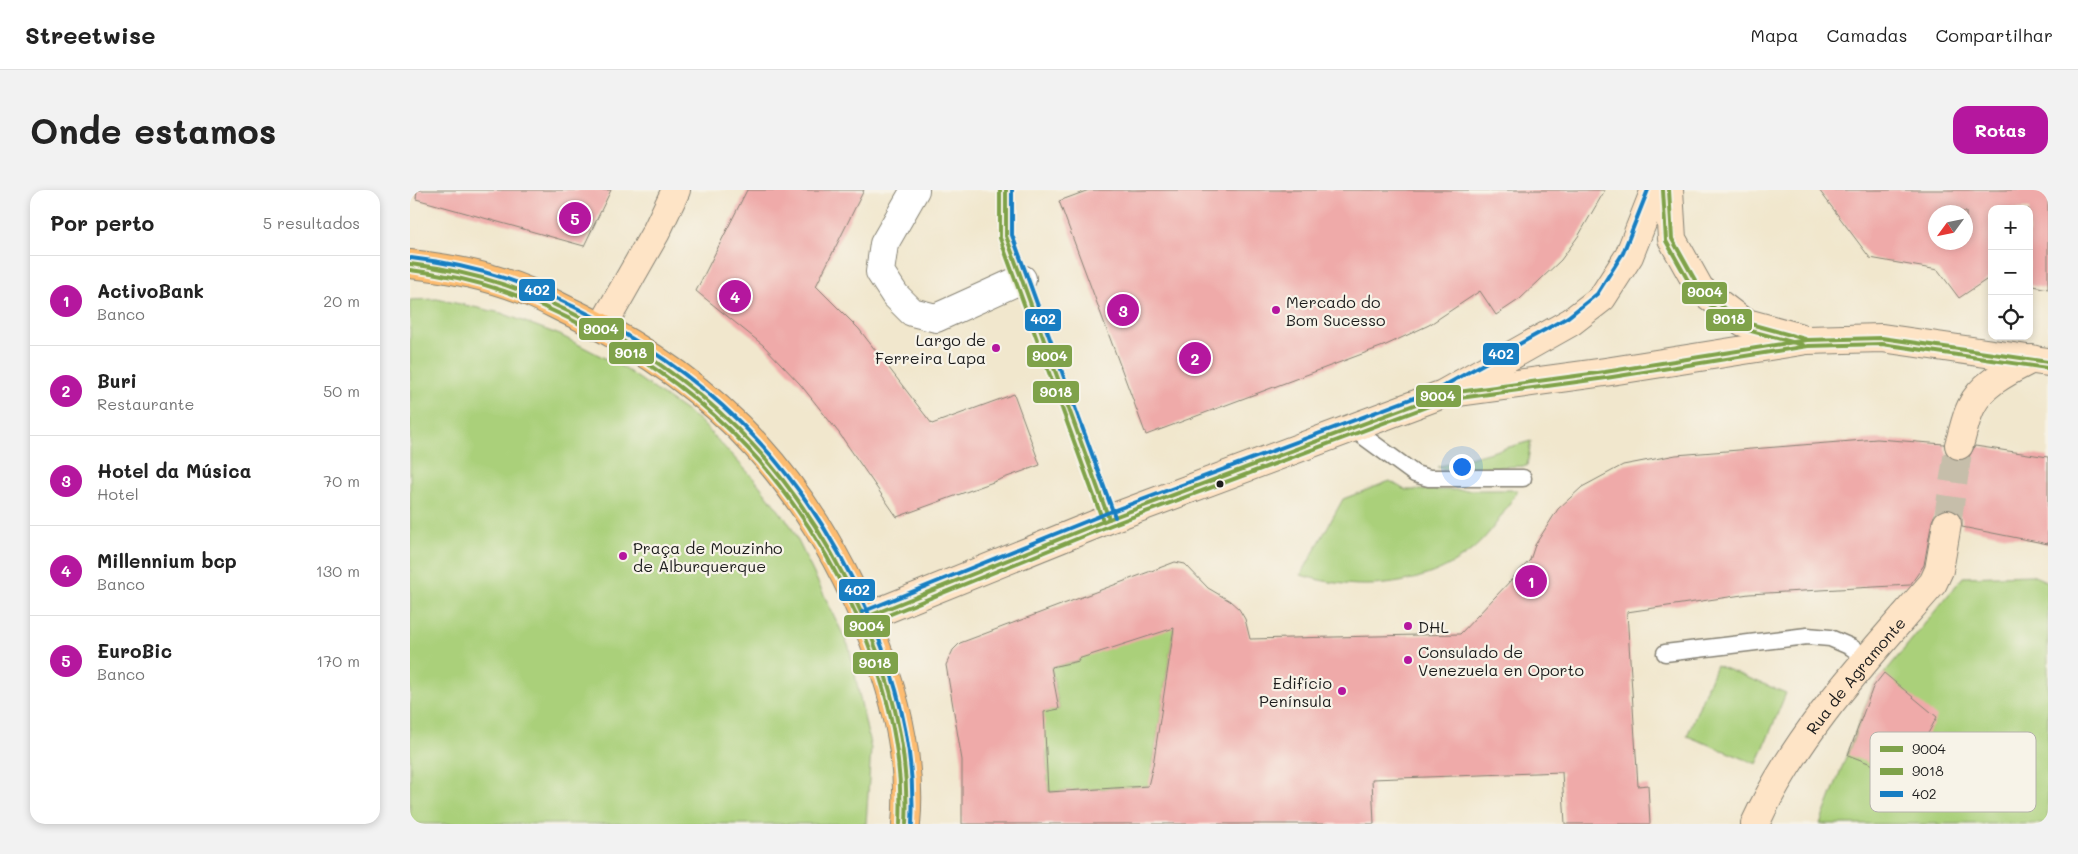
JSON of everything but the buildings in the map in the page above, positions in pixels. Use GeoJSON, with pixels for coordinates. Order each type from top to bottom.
{"type":"FeatureCollection","features":[{"type":"Feature","properties":{"kind":"main road"},"geometry":{"type":"LineString","coordinates":[[602,327],[656,232],[676,190]]}},
{"type":"Feature","properties":{"kind":"main road"},"geometry":{"type":"LineString","coordinates":[[864,618],[1109,519],[1443,394],[1572,322],[1602,298],[1629,256],[1655,190]]}},
{"type":"Feature","properties":{"kind":"main road"},"geometry":{"type":"LineString","coordinates":[[1669,190],[1672,239],[1700,289],[1743,322],[1807,340]]}},
{"type":"Feature","properties":{"kind":"main road"},"geometry":{"type":"LineString","coordinates":[[410,264],[449,268],[528,291],[602,327],[683,377],[725,413],[764,453],[798,497],[829,544],[864,618],[882,662],[895,706],[904,762],[906,824]]}},
{"type":"Feature","properties":{"kind":"main road"},"geometry":{"type":"LineString","coordinates":[[1443,394],[1605,372],[1807,340],[1882,338],[2040,360]]}},
{"type":"Feature","properties":{"kind":"main road"},"geometry":{"type":"LineString","coordinates":[[1959,445],[1970,408],[1989,384],[2040,360]]}},
{"type":"Feature","properties":{"kind":"main road","name":"Rua de Agramonte"},"geometry":{"type":"LineString","coordinates":[[1755,824],[1766,798],[1812,724],[1933,583],[1939,570],[1947,524]]}},
{"type":"Feature","properties":{"kind":"street"},"geometry":{"type":"LineString","coordinates":[[914,190],[884,244],[880,272],[895,295],[912,312],[936,318],[1022,279]]}},
{"type":"Feature","properties":{"kind":"lane"},"geometry":{"type":"LineString","coordinates":[[1006,190],[1006,236],[1109,519]]}},
{"type":"Feature","properties":{"kind":"lane"},"geometry":{"type":"LineString","coordinates":[[1352,428],[1415,474],[1429,478],[1523,478]]}},
{"type":"Feature","properties":{"kind":"lane"},"geometry":{"type":"LineString","coordinates":[[1665,653],[1807,636],[1830,638],[1851,647],[1867,659]]}},
{"type":"Feature","properties":{"kind":"green space","name":"Praça de Mouzinho de Alburquerque"},"geometry":{"type":"Polygon","coordinates":[[[437,299],[501,313],[560,335],[624,368],[699,420],[756,481],[791,526],[849,647],[871,749],[866,824],[410,824],[410,300],[437,299]]]}},
{"type":"Feature","properties":{"kind":"green space"},"geometry":{"type":"Polygon","coordinates":[[[1531,441],[1527,466],[1443,469],[1437,467],[1531,441]]]}},
{"type":"Feature","properties":{"kind":"green space"},"geometry":{"type":"Polygon","coordinates":[[[1390,481],[1405,490],[1518,490],[1497,522],[1479,544],[1453,563],[1433,572],[1412,579],[1367,585],[1322,581],[1301,575],[1343,499],[1390,481]]]}},
{"type":"Feature","properties":{"kind":"green space"},"geometry":{"type":"Polygon","coordinates":[[[2032,575],[2048,582],[2048,824],[1820,824],[1873,687],[1963,577],[2032,575]]]}},
{"type":"Feature","properties":{"kind":"green space"},"geometry":{"type":"Polygon","coordinates":[[[1098,591],[1174,628],[1150,786],[1048,792],[1046,751],[1025,715],[1059,709],[1051,667],[1079,661],[1070,637],[1096,628],[1083,597],[1098,591]]]}},
{"type":"Feature","properties":{"kind":"green space"},"geometry":{"type":"Polygon","coordinates":[[[1716,665],[1786,693],[1757,764],[1687,736],[1716,665]]]}},
{"type":"Feature","properties":{"kind":"tunnel"},"geometry":{"type":"LineString","coordinates":[[1947,524],[1959,445]]}},
{"type":"Feature","properties":{"kind":"transit line","name":"9018"},"geometry":{"type":"LineString","coordinates":[[1000,190],[1000,238],[1103,521]]}},
{"type":"Feature","properties":{"kind":"transit line","name":"9004"},"geometry":{"type":"LineString","coordinates":[[1006,190],[1006,236],[1109,519]]}},
{"type":"Feature","properties":{"kind":"transit line","name":"402"},"geometry":{"type":"LineString","coordinates":[[1012,190],[1012,235],[1115,517]]}},
{"type":"Feature","properties":{"kind":"transit line","name":"402"},"geometry":{"type":"LineString","coordinates":[[862,612],[1107,513],[1440,388],[1568,317],[1597,294],[1623,253],[1648,190]]}},
{"type":"Feature","properties":{"kind":"transit line","name":"9018"},"geometry":{"type":"LineString","coordinates":[[1663,190],[1666,241],[1695,293],[1740,328],[1803,345]]}},
{"type":"Feature","properties":{"kind":"transit line","name":"9004"},"geometry":{"type":"LineString","coordinates":[[1669,190],[1672,239],[1700,289],[1743,322],[1805,339]]}},
{"type":"Feature","properties":{"kind":"transit line","name":"402"},"geometry":{"type":"LineString","coordinates":[[411,258],[461,266],[508,279],[530,287],[598,319],[643,345],[685,374],[723,406],[758,440],[818,518],[843,561],[877,634],[895,687],[907,740],[911,768],[912,824]]}},
{"type":"Feature","properties":{"kind":"transit line","name":"9004"},"geometry":{"type":"LineString","coordinates":[[410,264],[459,272],[506,285],[528,293],[595,325],[639,351],[680,379],[718,410],[752,444],[784,481],[812,521],[837,564],[871,636],[881,662],[896,714],[905,768],[906,824]]}},
{"type":"Feature","properties":{"kind":"transit line","name":"9018"},"geometry":{"type":"LineString","coordinates":[[410,270],[459,278],[504,291],[526,299],[593,331],[637,357],[677,385],[714,415],[748,449],[779,485],[807,524],[832,566],[866,638],[883,689],[895,742],[899,769],[900,824]]}},
{"type":"Feature","properties":{"kind":"transit line","name":"9004"},"geometry":{"type":"LineString","coordinates":[[864,618],[1109,519],[1443,394],[1605,372],[1807,340],[1882,338],[2048,362]]}},
{"type":"Feature","properties":{"kind":"transit line","name":"9018"},"geometry":{"type":"LineString","coordinates":[[866,624],[1111,525],[1445,400],[1606,378],[1808,346],[1882,344],[2047,368]]}},
{"type":"Feature","properties":{"kind":"place","name":"EuroBic"},"geometry":{"type":"Point","coordinates":[575,218]}},
{"type":"Feature","properties":{"kind":"place","name":"Millennium bcp"},"geometry":{"type":"Point","coordinates":[735,296]}},
{"type":"Feature","properties":{"kind":"place","name":"Hotel da Música"},"geometry":{"type":"Point","coordinates":[1123,310]}},
{"type":"Feature","properties":{"kind":"place","name":"Mercado do Bom Sucesso"},"geometry":{"type":"Point","coordinates":[1276,310]}},
{"type":"Feature","properties":{"kind":"place","name":"Largo de Ferreira Lapa"},"geometry":{"type":"Point","coordinates":[996,348]}},
{"type":"Feature","properties":{"kind":"place","name":"Buri"},"geometry":{"type":"Point","coordinates":[1195,358]}},
{"type":"Feature","properties":{"kind":"place","name":"Praça de Mouzinho de Alburquerque"},"geometry":{"type":"Point","coordinates":[623,556]}},
{"type":"Feature","properties":{"kind":"place","name":"ActivoBank"},"geometry":{"type":"Point","coordinates":[1531,581]}},
{"type":"Feature","properties":{"kind":"place","name":"DHL"},"geometry":{"type":"Point","coordinates":[1408,626]}},
{"type":"Feature","properties":{"kind":"place","name":"Consulado de Venezuela en Oporto"},"geometry":{"type":"Point","coordinates":[1408,660]}},
{"type":"Feature","properties":{"kind":"place","name":"Edifício Península"},"geometry":{"type":"Point","coordinates":[1342,691]}}]}
